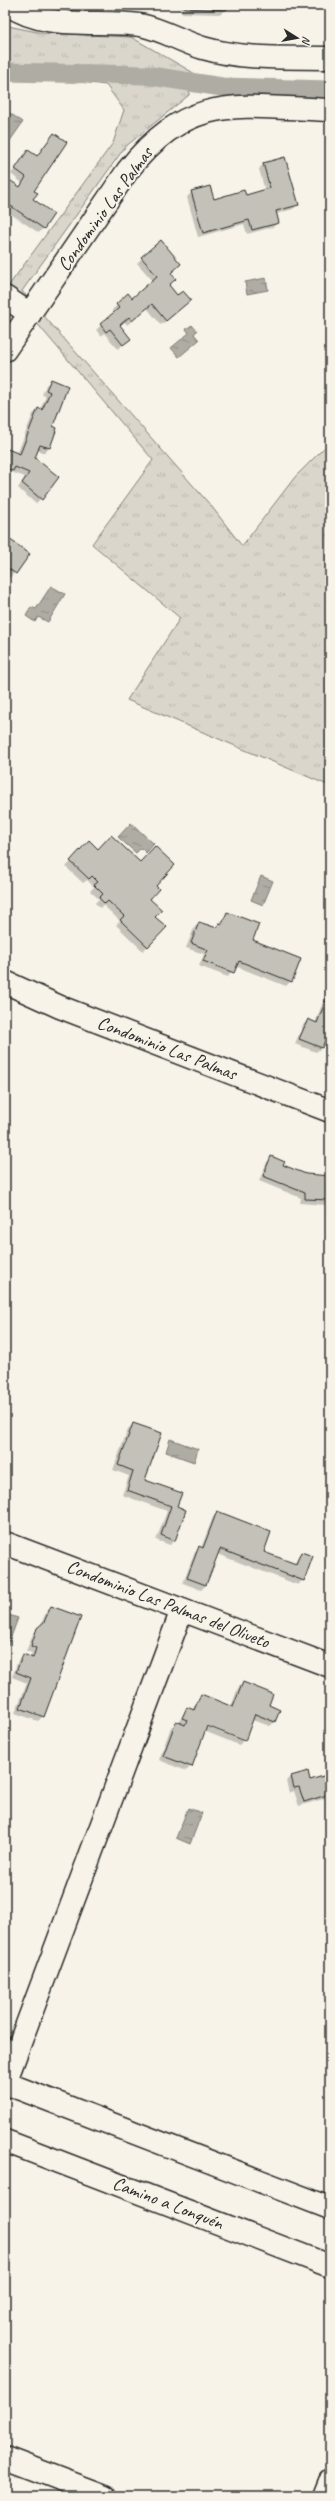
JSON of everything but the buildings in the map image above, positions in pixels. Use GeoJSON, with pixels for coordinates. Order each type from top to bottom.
{"type":"FeatureCollection","features":[{"type":"Feature","properties":{"kind":"street"},"geometry":{"type":"LineString","coordinates":[[9,5],[23,12],[50,19],[142,26],[202,48],[228,54],[330,58]]}},
{"type":"Feature","properties":{"kind":"street","name":"Condominio Las Palmas"},"geometry":{"type":"LineString","coordinates":[[5,350],[128,170],[144,150],[177,124],[196,114],[227,108],[330,110]]}},
{"type":"Feature","properties":{"kind":"street"},"geometry":{"type":"LineString","coordinates":[[5,297],[30,314]]}},
{"type":"Feature","properties":{"kind":"street","name":"Condominio Las Palmas"},"geometry":{"type":"LineString","coordinates":[[5,982],[60,1007],[330,1111]]}},
{"type":"Feature","properties":{"kind":"street","name":"Condominio Las Palmas del Oliveto"},"geometry":{"type":"LineString","coordinates":[[5,1543],[330,1666]]}},
{"type":"Feature","properties":{"kind":"street"},"geometry":{"type":"LineString","coordinates":[[182,1610],[5,2083],[330,2208]]}},
{"type":"Feature","properties":{"kind":"street","name":"Camino a Lonquén"},"geometry":{"type":"LineString","coordinates":[[5,2141],[330,2266]]}},
{"type":"Feature","properties":{"kind":"street"},"geometry":{"type":"LineString","coordinates":[[5,2458],[105,2496]]}},
{"type":"Feature","properties":{"kind":"street"},"geometry":{"type":"LineString","coordinates":[[324,2496],[330,2481]]}},
{"type":"Feature","properties":{"kind":"green space"},"geometry":{"type":"Polygon","coordinates":[[[5,5],[7,5],[8,26],[42,33],[131,37],[192,72],[189,95],[125,147],[22,291],[212,507],[242,546],[295,477],[330,442],[330,786],[127,700],[180,618],[92,544],[153,460],[7,288],[113,143],[124,110],[106,85],[5,73],[5,5]]]}},
{"type":"Feature","properties":{"kind":"water"},"geometry":{"type":"Polygon","coordinates":[[[8,112],[23,122],[5,148],[5,117],[8,112]]]}},
{"type":"Feature","properties":{"kind":"water"},"geometry":{"type":"Polygon","coordinates":[[[266,278],[268,290],[247,294],[245,282],[266,278]]]}},
{"type":"Feature","properties":{"kind":"water"},"geometry":{"type":"Polygon","coordinates":[[[192,325],[197,331],[194,334],[199,340],[179,357],[171,348],[189,333],[186,329],[192,325]]]}},
{"type":"Feature","properties":{"kind":"water"},"geometry":{"type":"Polygon","coordinates":[[[51,586],[65,594],[48,622],[38,617],[35,622],[26,616],[31,607],[36,609],[51,586]]]}},
{"type":"Feature","properties":{"kind":"water"},"geometry":{"type":"Polygon","coordinates":[[[131,823],[154,844],[146,853],[141,848],[136,853],[118,837],[131,823]]]}},
{"type":"Feature","properties":{"kind":"water"},"geometry":{"type":"Polygon","coordinates":[[[261,876],[273,881],[263,905],[251,900],[261,876]]]}},
{"type":"Feature","properties":{"kind":"water"},"geometry":{"type":"Polygon","coordinates":[[[170,1439],[198,1449],[194,1462],[166,1452],[170,1439]]]}},
{"type":"Feature","properties":{"kind":"water"},"geometry":{"type":"Polygon","coordinates":[[[6,1614],[18,1618],[8,1645],[5,1644],[6,1614]]]}},
{"type":"Feature","properties":{"kind":"water"},"geometry":{"type":"Polygon","coordinates":[[[188,1808],[202,1813],[190,1844],[176,1838],[188,1808]]]}},
{"type":"Feature","properties":{"kind":"waterway"},"geometry":{"type":"LineString","coordinates":[[5,72],[145,75],[222,87],[330,90]]}}]}
